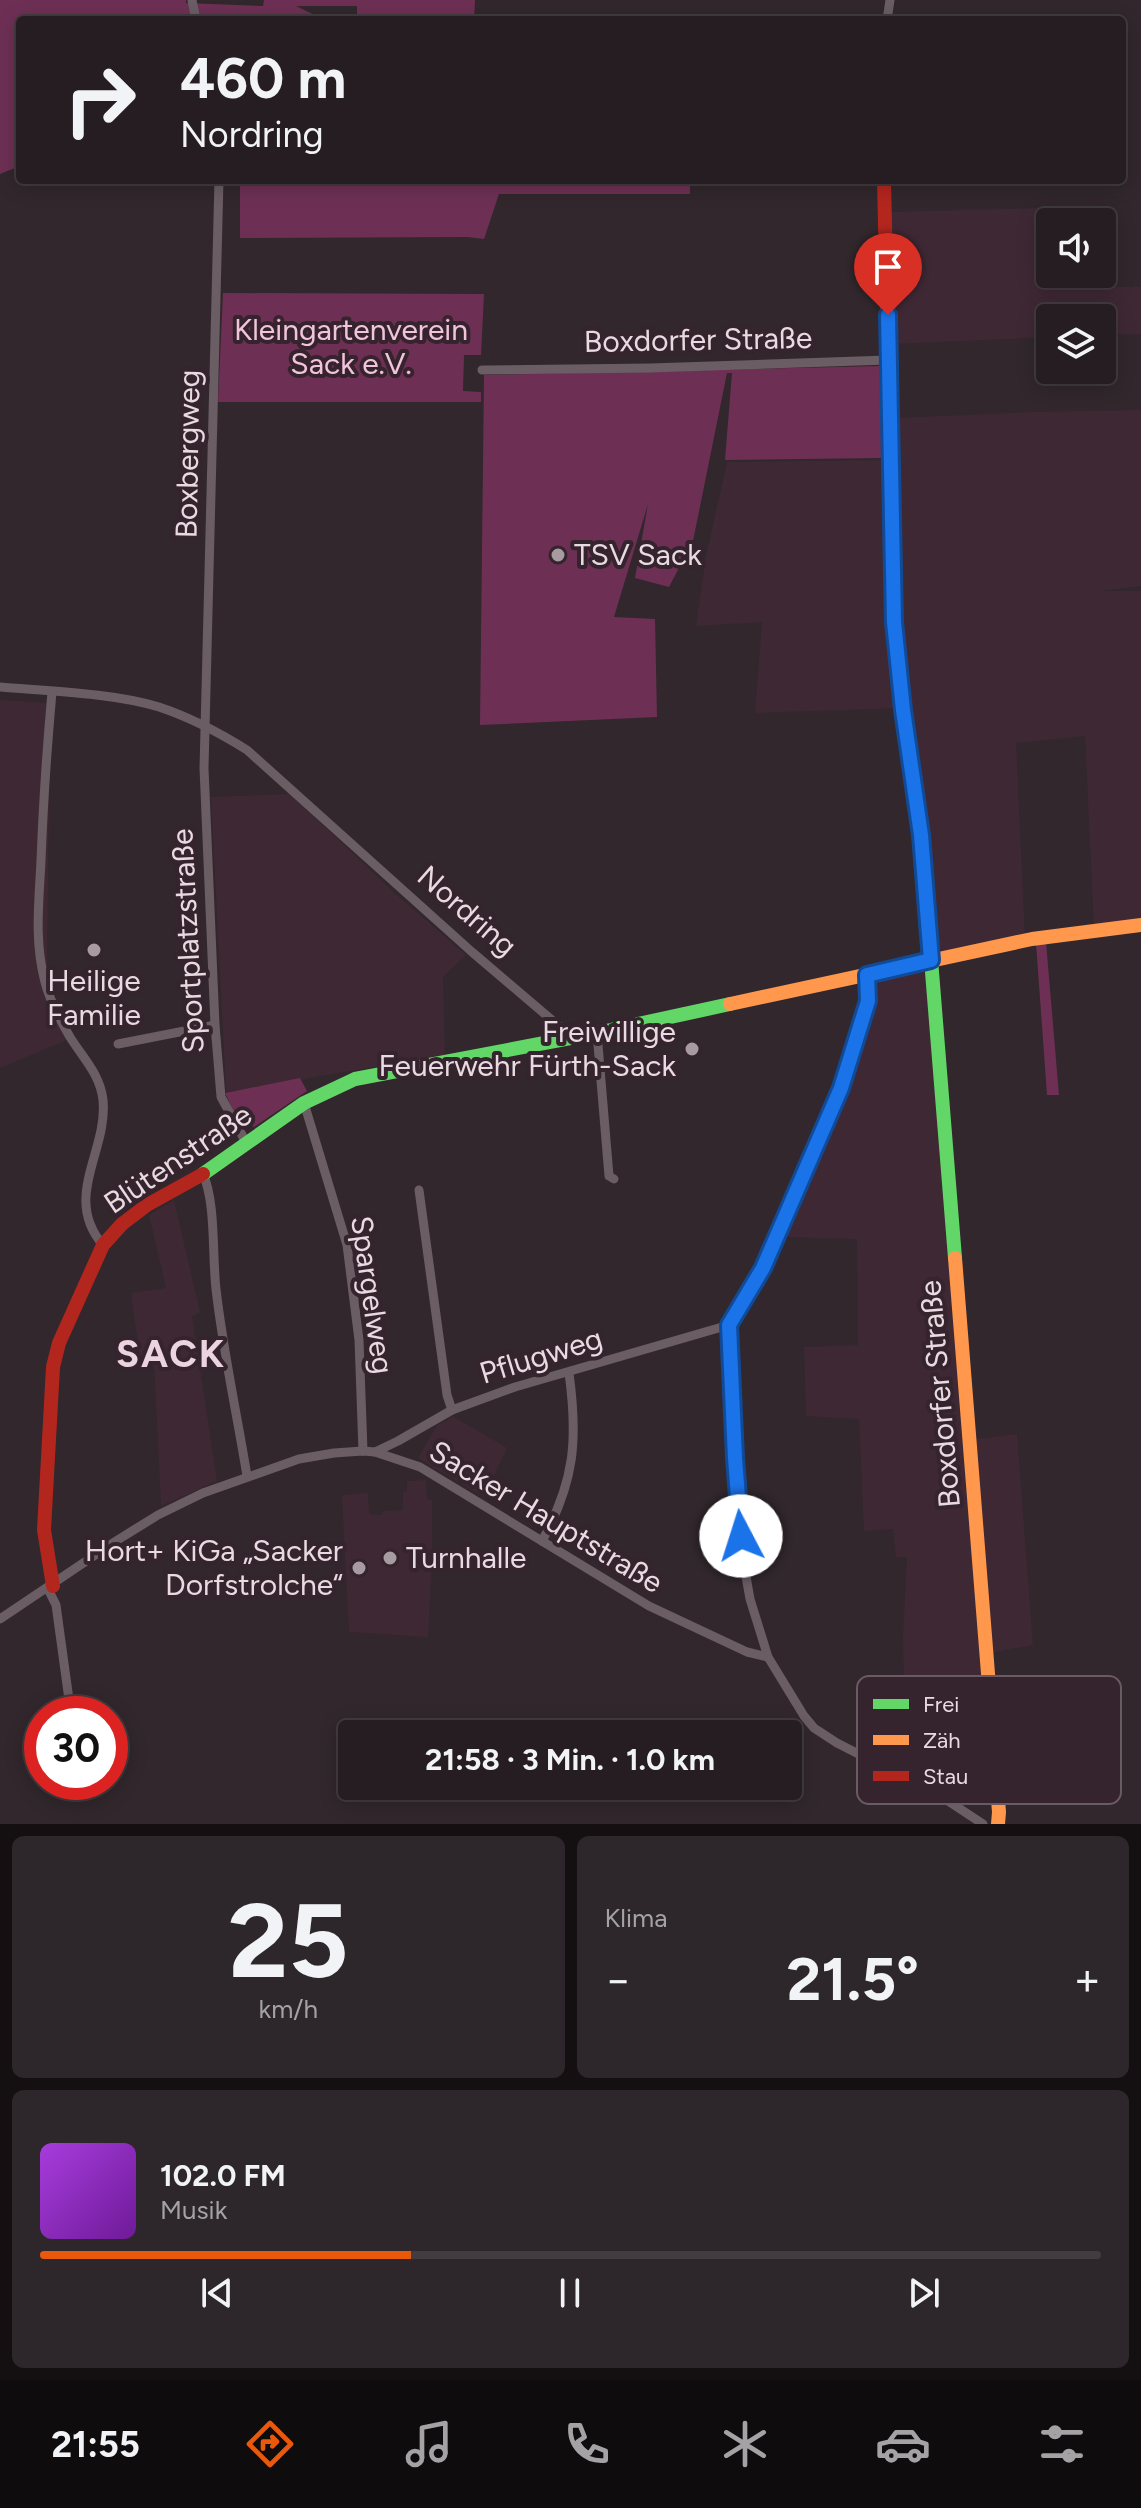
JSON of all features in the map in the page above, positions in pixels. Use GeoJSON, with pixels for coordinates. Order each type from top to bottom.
{"type":"FeatureCollection","features":[{"type":"Feature","properties":{"kind":"street","name":"Boxbergweg"},"geometry":{"type":"LineString","coordinates":[[206,728],[219,184]]}},
{"type":"Feature","properties":{"kind":"street"},"geometry":{"type":"LineString","coordinates":[[884,184],[888,360]]}},
{"type":"Feature","properties":{"kind":"street","name":"Boxdorfer Straße"},"geometry":{"type":"LineString","coordinates":[[482,370],[888,360],[894,622],[921,835],[989,1676]]}},
{"type":"Feature","properties":{"kind":"street","name":"Nordring"},"geometry":{"type":"LineString","coordinates":[[0,687],[130,701],[158,707],[247,750],[472,952],[573,1038]]}},
{"type":"Feature","properties":{"kind":"street"},"geometry":{"type":"LineString","coordinates":[[52,692],[37,941],[46,985],[55,1009],[94,1072],[102,1093],[103,1119],[90,1170],[85,1208],[92,1233],[103,1245]]}},
{"type":"Feature","properties":{"kind":"street","name":"Sportplatzstraße"},"geometry":{"type":"LineString","coordinates":[[206,728],[204,768],[221,1097],[247,1144]]}},
{"type":"Feature","properties":{"kind":"street"},"geometry":{"type":"LineString","coordinates":[[573,1038],[1032,939],[1141,925]]}},
{"type":"Feature","properties":{"kind":"street"},"geometry":{"type":"LineString","coordinates":[[857,1753],[814,1728],[804,1716],[768,1657],[750,1599],[743,1556],[735,1458],[729,1325],[763,1268],[841,1088],[868,1001],[867,975]]}},
{"type":"Feature","properties":{"kind":"street"},"geometry":{"type":"LineString","coordinates":[[118,1044],[215,1025]]}},
{"type":"Feature","properties":{"kind":"street"},"geometry":{"type":"LineString","coordinates":[[597,1033],[609,1176],[614,1179]]}},
{"type":"Feature","properties":{"kind":"street","name":"Blütenstraße"},"geometry":{"type":"LineString","coordinates":[[68,1696],[44,1530],[53,1367],[65,1330],[103,1245],[122,1224],[147,1205],[203,1174],[304,1103],[355,1079],[573,1038]]}},
{"type":"Feature","properties":{"kind":"street","name":"Spargelweg"},"geometry":{"type":"LineString","coordinates":[[304,1103],[347,1245],[359,1340],[363,1451]]}},
{"type":"Feature","properties":{"kind":"street"},"geometry":{"type":"LineString","coordinates":[[203,1174],[209,1188],[218,1305],[247,1476]]}},
{"type":"Feature","properties":{"kind":"street"},"geometry":{"type":"LineString","coordinates":[[419,1190],[447,1395],[452,1410]]}},
{"type":"Feature","properties":{"kind":"street","name":"Pflugweg"},"geometry":{"type":"LineString","coordinates":[[375,1452],[452,1410],[515,1387],[729,1325]]}},
{"type":"Feature","properties":{"kind":"street"},"geometry":{"type":"LineString","coordinates":[[542,1541],[562,1501],[574,1448],[575,1422],[569,1373]]}},
{"type":"Feature","properties":{"kind":"street","name":"Sacker Hauptstraße"},"geometry":{"type":"LineString","coordinates":[[0,1619],[116,1541],[158,1515],[203,1493],[299,1459],[363,1451],[420,1467],[649,1606],[747,1652],[768,1657]]}},
{"type":"Feature","properties":{"kind":"street"},"geometry":{"type":"LineString","coordinates":[[953,1804],[983,1824]]}},
{"type":"Feature","properties":{"kind":"street","name":"Boxdorfer Straße"},"geometry":{"type":"LineString","coordinates":[[998,1804],[998,1824]]}},
{"type":"Feature","properties":{"kind":"shaded area"},"geometry":{"type":"Polygon","coordinates":[[[1036,208],[1036,288],[1141,287],[1141,334],[1116,335],[1116,304],[1036,304],[1036,338],[893,344],[889,212],[1036,208]]]}},
{"type":"Feature","properties":{"kind":"shaded area"},"geometry":{"type":"Polygon","coordinates":[[[1141,410],[1141,586],[1100,591],[1141,591],[1141,922],[1094,928],[1085,736],[1016,743],[1025,938],[943,952],[937,945],[898,708],[755,713],[762,622],[696,626],[706,556],[727,462],[894,460],[894,418],[1141,410]]]}},
{"type":"Feature","properties":{"kind":"shaded area"},"geometry":{"type":"Polygon","coordinates":[[[0,700],[50,703],[47,970],[67,1040],[0,1068],[0,700]]]}},
{"type":"Feature","properties":{"kind":"shaded area"},"geometry":{"type":"Polygon","coordinates":[[[290,794],[466,955],[443,977],[445,1055],[226,1092],[211,797],[290,794]]]}},
{"type":"Feature","properties":{"kind":"shaded area"},"geometry":{"type":"Polygon","coordinates":[[[929,968],[976,1439],[1017,1434],[1033,1645],[991,1653],[984,1675],[904,1676],[907,1557],[896,1557],[893,1529],[864,1531],[859,1419],[806,1416],[804,1347],[858,1345],[857,1239],[787,1237],[876,978],[929,968]]]}},
{"type":"Feature","properties":{"kind":"shaded area"},"geometry":{"type":"Polygon","coordinates":[[[174,1200],[200,1312],[192,1316],[217,1481],[161,1506],[154,1364],[141,1365],[131,1293],[166,1288],[149,1215],[174,1200]]]}},
{"type":"Feature","properties":{"kind":"shaded area"},"geometry":{"type":"Polygon","coordinates":[[[454,1417],[507,1448],[484,1497],[418,1458],[437,1425],[454,1417]]]}},
{"type":"Feature","properties":{"kind":"shaded area","name":"Hort+ KiGa „Sacker Dorfstrolche“"},"geometry":{"type":"Polygon","coordinates":[[[426,1480],[427,1499],[432,1500],[428,1637],[349,1632],[342,1495],[368,1493],[369,1514],[382,1515],[383,1511],[403,1510],[403,1492],[407,1491],[407,1481],[426,1480]]]}},
{"type":"Feature","properties":{"kind":"green space"},"geometry":{"type":"Polygon","coordinates":[[[0,0],[186,0],[186,3],[263,6],[264,0],[475,0],[474,16],[357,16],[357,6],[296,6],[317,16],[16,16],[16,168],[0,174],[0,0]]]}},
{"type":"Feature","properties":{"kind":"green space"},"geometry":{"type":"Polygon","coordinates":[[[240,184],[690,184],[690,194],[499,194],[484,239],[240,238],[240,184]]]}},
{"type":"Feature","properties":{"kind":"green space","name":"Kleingartenverein Sack e.V."},"geometry":{"type":"Polygon","coordinates":[[[223,293],[484,294],[481,355],[464,355],[463,391],[481,392],[481,402],[218,402],[223,293]]]}},
{"type":"Feature","properties":{"kind":"green space","name":"TSV Sack"},"geometry":{"type":"Polygon","coordinates":[[[880,366],[882,458],[725,460],[732,373],[727,373],[693,541],[669,587],[635,578],[648,504],[614,617],[655,619],[657,717],[480,725],[484,375],[880,366]]]}},
{"type":"Feature","properties":{"kind":"green space"},"geometry":{"type":"Polygon","coordinates":[[[1046,942],[1059,1095],[1047,1095],[1036,943],[1046,942]]]}},
{"type":"Feature","properties":{"kind":"green space"},"geometry":{"type":"Polygon","coordinates":[[[300,1078],[307,1091],[254,1127],[238,1120],[225,1093],[300,1078]]]}},
{"type":"Feature","properties":{"kind":"traffic: fast"},"geometry":{"type":"LineString","coordinates":[[915,795],[921,835],[955,1258]]}},
{"type":"Feature","properties":{"kind":"traffic: fast"},"geometry":{"type":"LineString","coordinates":[[203,1174],[304,1103],[355,1079],[730,1004]]}},
{"type":"Feature","properties":{"kind":"traffic: slow"},"geometry":{"type":"LineString","coordinates":[[730,1004],[1032,939],[1141,925]]}},
{"type":"Feature","properties":{"kind":"traffic: slow"},"geometry":{"type":"LineString","coordinates":[[955,1258],[988,1676]]}},
{"type":"Feature","properties":{"kind":"traffic: slow"},"geometry":{"type":"LineString","coordinates":[[998,1804],[998,1824]]}},
{"type":"Feature","properties":{"kind":"traffic: jam"},"geometry":{"type":"LineString","coordinates":[[884,184],[894,622],[915,795]]}},
{"type":"Feature","properties":{"kind":"traffic: jam"},"geometry":{"type":"LineString","coordinates":[[53,1586],[44,1530],[53,1367],[59,1343],[103,1245],[122,1224],[147,1205],[203,1174]]}},
{"type":"Feature","properties":{"kind":"place","name":"TSV Sack"},"geometry":{"type":"Point","coordinates":[558,555]}},
{"type":"Feature","properties":{"kind":"place","name":"Heilige Familie"},"geometry":{"type":"Point","coordinates":[94,950]}},
{"type":"Feature","properties":{"kind":"place","name":"Freiwillige Feuerwehr Fürth-Sack"},"geometry":{"type":"Point","coordinates":[692,1049]}},
{"type":"Feature","properties":{"kind":"place","name":"Turnhalle"},"geometry":{"type":"Point","coordinates":[390,1558]}},
{"type":"Feature","properties":{"kind":"place","name":"Hort+ KiGa „Sacker Dorfstrolche“"},"geometry":{"type":"Point","coordinates":[359,1568]}},
{"type":"Feature","properties":{"kind":"district","name":"SACK"},"geometry":{"type":"Point","coordinates":[171,1354]}},
{"type":"Feature","properties":{"kind":"route"},"geometry":{"type":"LineString","coordinates":[[741,1536],[729,1325],[763,1268],[841,1088],[868,1001],[867,975],[931,960],[921,835],[894,622],[888,315]]}}]}
